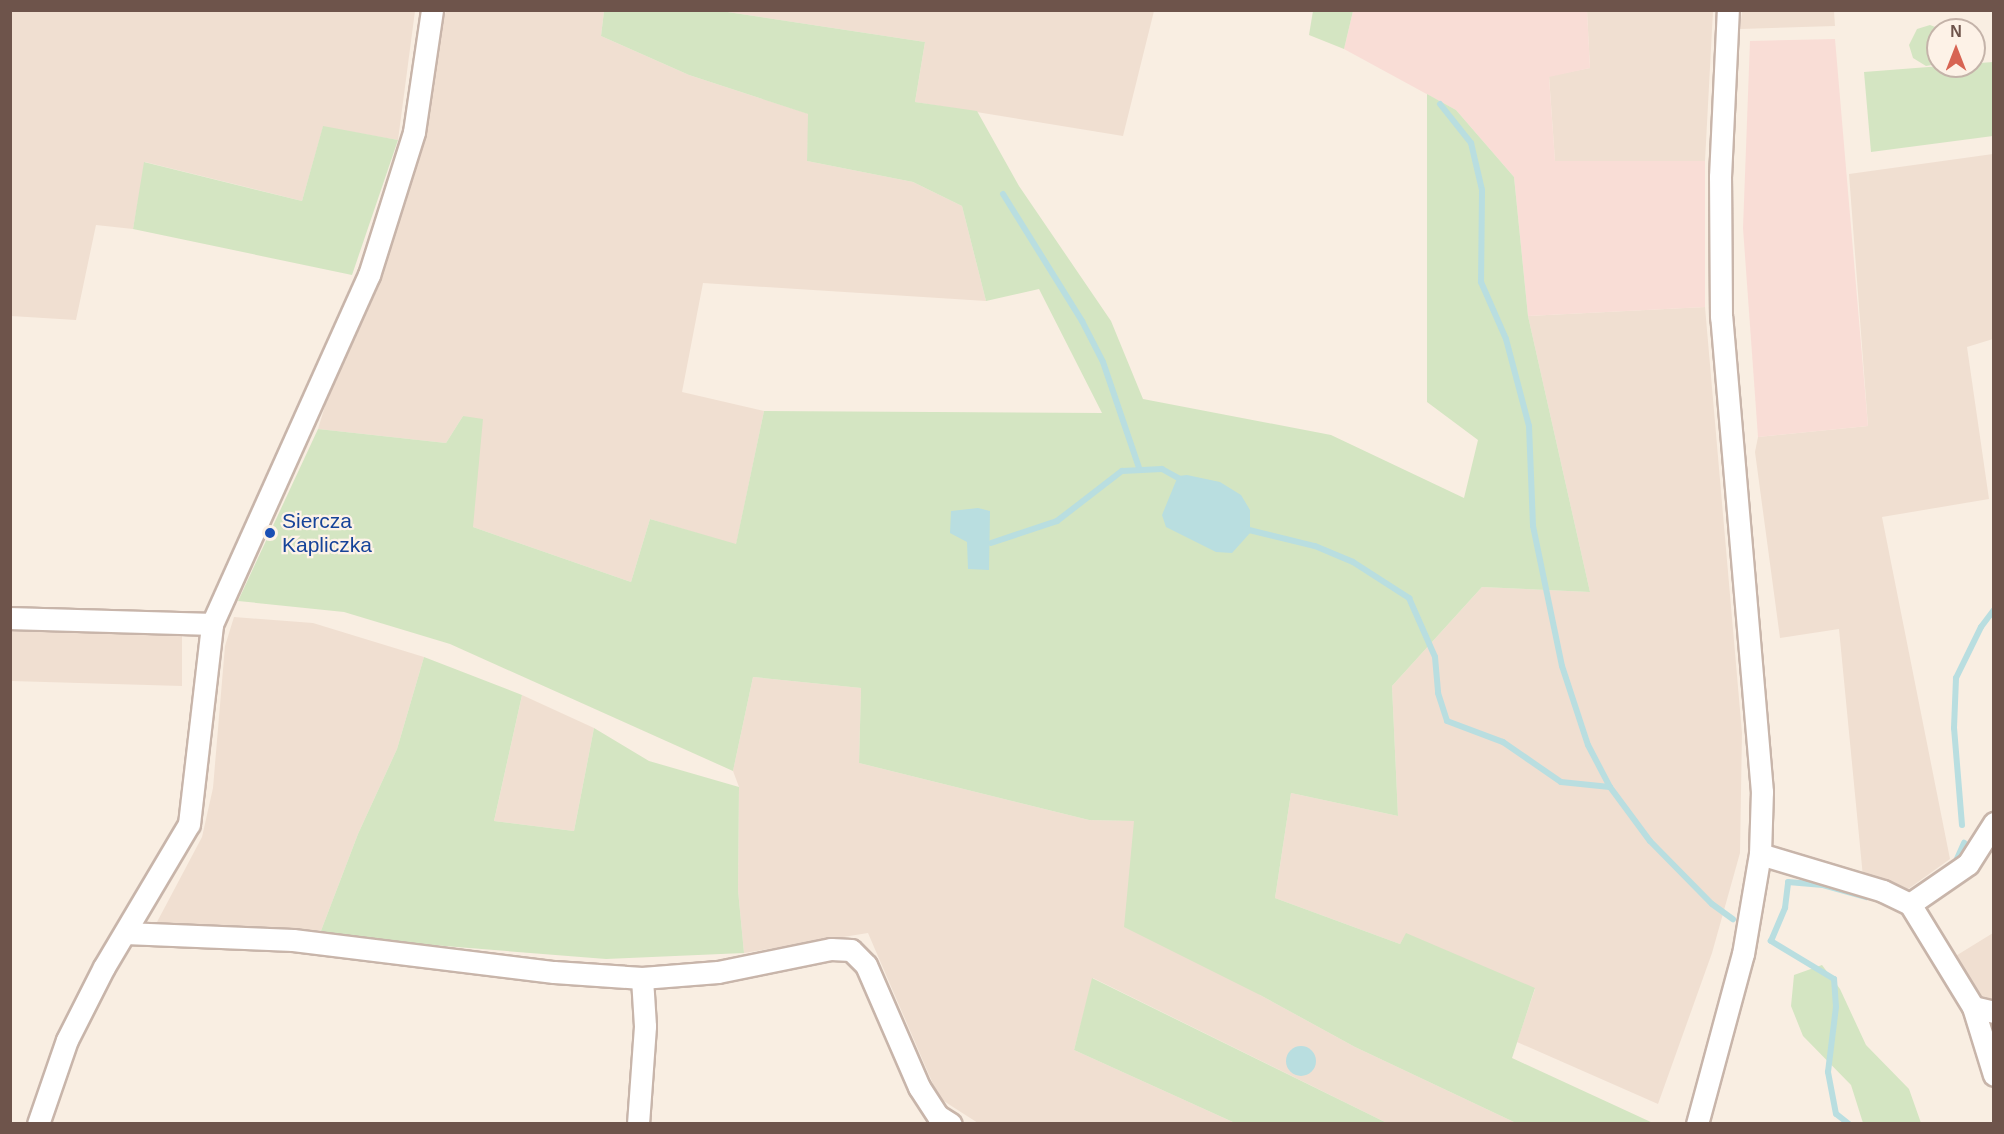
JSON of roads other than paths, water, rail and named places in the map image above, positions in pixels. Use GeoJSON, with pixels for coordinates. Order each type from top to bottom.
{"type":"FeatureCollection","features":[{"type":"Feature","properties":{"kind":"street"},"geometry":{"type":"LineString","coordinates":[[38,1124],[67,1040],[125,933],[189,824],[212,624],[369,275],[414,132],[432,10]]}},
{"type":"Feature","properties":{"kind":"street"},"geometry":{"type":"LineString","coordinates":[[1698,1124],[1743,954],[1760,854],[1760,735],[1723,348],[1719,256],[1728,10]]}},
{"type":"Feature","properties":{"kind":"street"},"geometry":{"type":"LineString","coordinates":[[10,618],[212,624]]}},
{"type":"Feature","properties":{"kind":"street"},"geometry":{"type":"LineString","coordinates":[[1910,904],[1968,864],[1994,823]]}},
{"type":"Feature","properties":{"kind":"street"},"geometry":{"type":"LineString","coordinates":[[1760,854],[1883,891],[1910,904],[1973,1006],[1994,1075]]}},
{"type":"Feature","properties":{"kind":"street"},"geometry":{"type":"LineString","coordinates":[[125,933],[293,940],[554,972],[642,978],[718,972],[831,949],[851,950],[866,965],[919,1087],[938,1116],[951,1124]]}},
{"type":"Feature","properties":{"kind":"street"},"geometry":{"type":"LineString","coordinates":[[638,1124],[645,1026],[642,978]]}},
{"type":"Feature","properties":{"kind":"street"},"geometry":{"type":"LineString","coordinates":[[1973,1006],[1994,1012]]}},
{"type":"Feature","properties":{"kind":"water"},"geometry":{"type":"Polygon","coordinates":[[[1187,475],[1220,482],[1241,495],[1250,510],[1250,533],[1232,553],[1216,552],[1166,527],[1162,515],[1178,476],[1187,475]]]}},
{"type":"Feature","properties":{"kind":"water"},"geometry":{"type":"Polygon","coordinates":[[[978,508],[990,511],[989,570],[968,569],[967,542],[950,533],[951,511],[978,508]]]}},
{"type":"Feature","properties":{"kind":"water"},"geometry":{"type":"Polygon","coordinates":[[[1301,1046],[1307,1047],[1315,1055],[1315,1067],[1307,1075],[1301,1076],[1295,1075],[1287,1067],[1286,1061],[1287,1055],[1295,1047],[1301,1046]]]}},
{"type":"Feature","properties":{"kind":"waterway"},"geometry":{"type":"LineString","coordinates":[[1440,104],[1471,143],[1482,190],[1481,282],[1506,339],[1529,426],[1533,526],[1562,666],[1588,745],[1610,787],[1650,841],[1712,904],[1733,919]]}},
{"type":"Feature","properties":{"kind":"waterway"},"geometry":{"type":"LineString","coordinates":[[1003,194],[1082,321],[1103,362],[1139,468]]}},
{"type":"Feature","properties":{"kind":"waterway"},"geometry":{"type":"LineString","coordinates":[[991,543],[1057,521],[1122,471],[1162,469],[1182,480]]}},
{"type":"Feature","properties":{"kind":"waterway"},"geometry":{"type":"LineString","coordinates":[[1245,529],[1315,546],[1353,562],[1409,598],[1435,657],[1438,693],[1447,721],[1503,742],[1561,782],[1610,787]]}},
{"type":"Feature","properties":{"kind":"waterway"},"geometry":{"type":"LineString","coordinates":[[1962,825],[1954,728],[1956,678],[1981,627],[1994,610]]}},
{"type":"Feature","properties":{"kind":"waterway"},"geometry":{"type":"LineString","coordinates":[[1956,861],[1964,843]]}},
{"type":"Feature","properties":{"kind":"waterway"},"geometry":{"type":"LineString","coordinates":[[1849,1124],[1836,1114],[1828,1072],[1836,1007],[1834,979],[1771,941],[1785,908],[1788,882],[1823,885],[1866,897]]}},
{"type":"Feature","properties":{"kind":"place","name":"Siercza Kapliczka"},"geometry":{"type":"Point","coordinates":[270,533]}}]}
